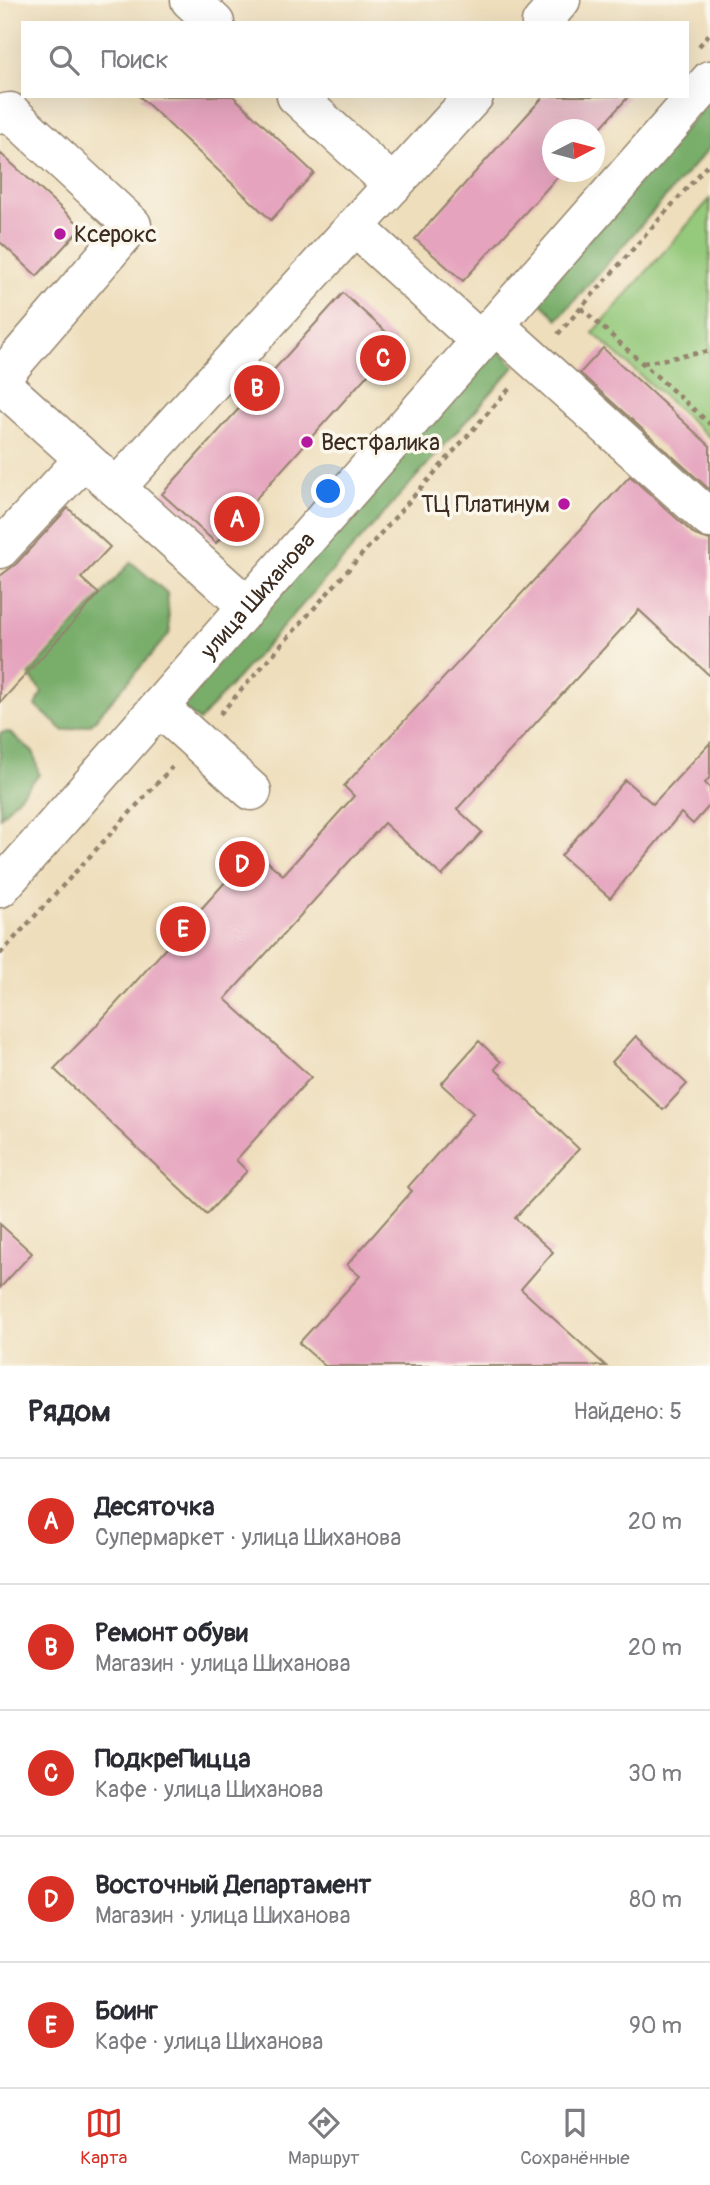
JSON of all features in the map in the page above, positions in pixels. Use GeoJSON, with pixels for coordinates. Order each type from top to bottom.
{"type":"FeatureCollection","features":[{"type":"Feature","properties":{"kind":"street"},"geometry":{"type":"LineString","coordinates":[[190,0],[213,21]]}},
{"type":"Feature","properties":{"kind":"street","name":"улица Шиханова"},"geometry":{"type":"LineString","coordinates":[[0,888],[710,80]]}},
{"type":"Feature","properties":{"kind":"street"},"geometry":{"type":"LineString","coordinates":[[298,98],[393,185]]}},
{"type":"Feature","properties":{"kind":"street"},"geometry":{"type":"LineString","coordinates":[[116,488],[472,98]]}},
{"type":"Feature","properties":{"kind":"street"},"geometry":{"type":"LineString","coordinates":[[0,114],[10,112],[132,225],[0,381],[247,606]]}},
{"type":"Feature","properties":{"kind":"street"},"geometry":{"type":"LineString","coordinates":[[355,227],[487,333],[534,361],[710,519]]}},
{"type":"Feature","properties":{"kind":"street"},"geometry":{"type":"LineString","coordinates":[[0,549],[84,459]]}},
{"type":"Feature","properties":{"kind":"street"},"geometry":{"type":"LineString","coordinates":[[159,707],[252,791]]}},
{"type":"Feature","properties":{"kind":"path"},"geometry":{"type":"LineString","coordinates":[[0,954],[196,741],[710,162]]}},
{"type":"Feature","properties":{"kind":"path"},"geometry":{"type":"LineString","coordinates":[[581,308],[710,424]]}},
{"type":"Feature","properties":{"kind":"path"},"geometry":{"type":"LineString","coordinates":[[642,363],[710,351]]}},
{"type":"Feature","properties":{"kind":"green space"},"geometry":{"type":"Polygon","coordinates":[[[710,100],[710,147],[558,319],[537,299],[710,100]]]}},
{"type":"Feature","properties":{"kind":"green space"},"geometry":{"type":"Polygon","coordinates":[[[710,199],[710,438],[593,333],[710,199]]]}},
{"type":"Feature","properties":{"kind":"green space"},"geometry":{"type":"Polygon","coordinates":[[[494,345],[515,366],[199,721],[179,704],[494,345]]]}},
{"type":"Feature","properties":{"kind":"green space"},"geometry":{"type":"Polygon","coordinates":[[[131,562],[167,593],[170,633],[91,724],[64,731],[36,706],[42,692],[29,675],[131,562]]]}},
{"type":"Feature","properties":{"kind":"green space"},"geometry":{"type":"Polygon","coordinates":[[[9,732],[34,753],[39,775],[0,817],[0,733],[9,732]]]}},
{"type":"Feature","properties":{"kind":"building"},"geometry":{"type":"Polygon","coordinates":[[[141,98],[235,98],[314,173],[271,220],[141,98]]]}},
{"type":"Feature","properties":{"kind":"building"},"geometry":{"type":"Polygon","coordinates":[[[542,98],[627,98],[605,123],[605,119],[542,119],[542,182],[553,182],[463,281],[415,239],[542,98]]]}},
{"type":"Feature","properties":{"kind":"building"},"geometry":{"type":"Polygon","coordinates":[[[0,153],[82,227],[37,276],[0,242],[0,153]]]}},
{"type":"Feature","properties":{"kind":"building"},"geometry":{"type":"Polygon","coordinates":[[[343,293],[397,342],[216,543],[162,494],[343,293]]]}},
{"type":"Feature","properties":{"kind":"building"},"geometry":{"type":"Polygon","coordinates":[[[603,348],[710,446],[710,490],[580,373],[603,348]]]}},
{"type":"Feature","properties":{"kind":"building"},"geometry":{"type":"Polygon","coordinates":[[[630,476],[695,535],[710,540],[710,676],[639,610],[457,809],[482,832],[442,876],[384,823],[225,999],[311,1077],[236,1160],[247,1171],[207,1214],[54,1069],[254,850],[283,875],[354,796],[344,786],[630,476]]]}},
{"type":"Feature","properties":{"kind":"building"},"geometry":{"type":"Polygon","coordinates":[[[68,508],[110,547],[81,578],[99,594],[0,703],[0,576],[16,564],[68,508]]]}},
{"type":"Feature","properties":{"kind":"building"},"geometry":{"type":"Polygon","coordinates":[[[710,743],[710,777],[705,783],[710,788],[710,805],[693,824],[681,813],[610,898],[561,856],[625,780],[653,804],[710,743]]]}},
{"type":"Feature","properties":{"kind":"building"},"geometry":{"type":"Polygon","coordinates":[[[636,1036],[687,1084],[663,1110],[612,1062],[636,1036]]]}},
{"type":"Feature","properties":{"kind":"building"},"geometry":{"type":"Polygon","coordinates":[[[479,1041],[501,1062],[495,1069],[579,1149],[515,1218],[553,1252],[521,1289],[606,1366],[325,1366],[299,1343],[360,1276],[347,1265],[412,1191],[408,1187],[473,1113],[441,1084],[479,1041]]]}},
{"type":"Feature","properties":{"kind":"building"},"geometry":{"type":"Polygon","coordinates":[[[0,1224],[32,1253],[0,1288],[0,1224]]]}},
{"type":"Feature","properties":{"kind":"place","name":"Ксерокс"},"geometry":{"type":"Point","coordinates":[60,234]}},
{"type":"Feature","properties":{"kind":"place","name":"ПодкреПицца"},"geometry":{"type":"Point","coordinates":[383,358]}},
{"type":"Feature","properties":{"kind":"place","name":"Ремонт обуви"},"geometry":{"type":"Point","coordinates":[257,388]}},
{"type":"Feature","properties":{"kind":"place","name":"Вестфалика"},"geometry":{"type":"Point","coordinates":[307,442]}},
{"type":"Feature","properties":{"kind":"place","name":"ТЦ Платинум"},"geometry":{"type":"Point","coordinates":[564,504]}},
{"type":"Feature","properties":{"kind":"place","name":"Десяточка"},"geometry":{"type":"Point","coordinates":[237,519]}},
{"type":"Feature","properties":{"kind":"place","name":"Восточный Департамент"},"geometry":{"type":"Point","coordinates":[242,864]}},
{"type":"Feature","properties":{"kind":"place","name":"Боинг"},"geometry":{"type":"Point","coordinates":[183,929]}}]}
